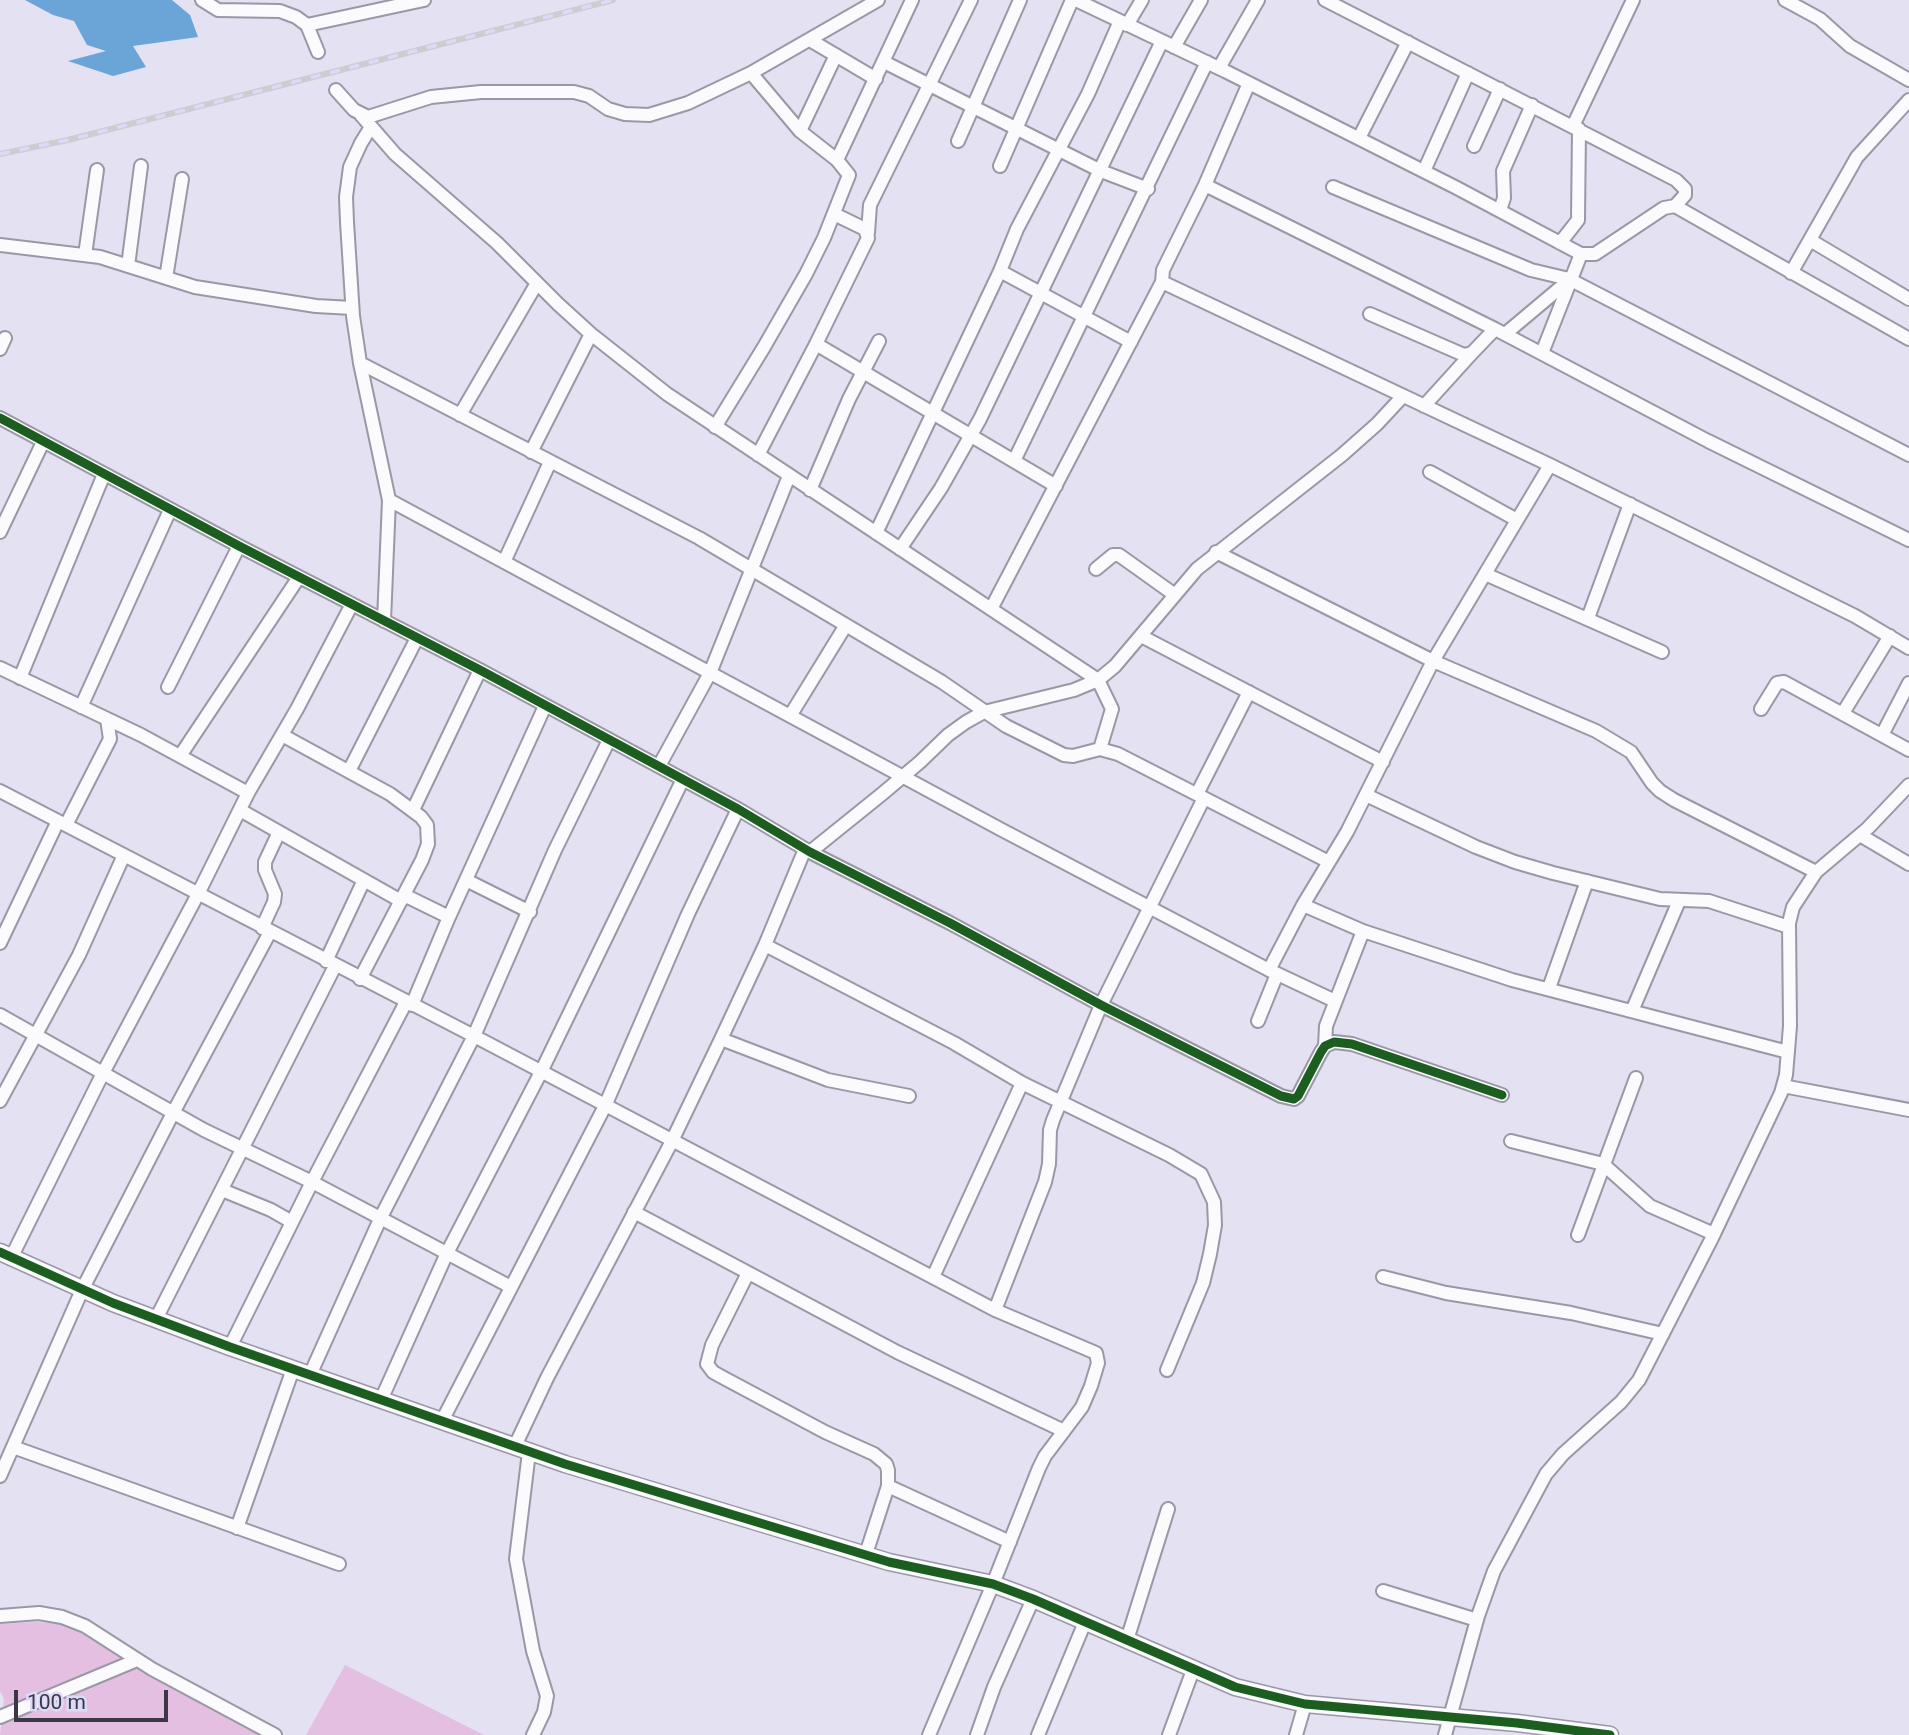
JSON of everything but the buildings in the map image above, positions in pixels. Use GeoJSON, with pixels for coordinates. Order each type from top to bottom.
{"type":"FeatureCollection","features":[{"type":"Feature","properties":{"kind":"street"},"geometry":{"type":"LineString","coordinates":[[202,0],[218,10],[277,6],[307,25],[318,52]]}},
{"type":"Feature","properties":{"kind":"street"},"geometry":{"type":"LineString","coordinates":[[307,25],[424,0]]}},
{"type":"Feature","properties":{"kind":"street"},"geometry":{"type":"LineString","coordinates":[[361,115],[376,116],[430,97],[481,92],[574,92],[589,96],[608,109],[625,114],[649,115],[688,103],[751,73],[877,0]]}},
{"type":"Feature","properties":{"kind":"street"},"geometry":{"type":"LineString","coordinates":[[837,160],[912,0]]}},
{"type":"Feature","properties":{"kind":"street"},"geometry":{"type":"LineString","coordinates":[[758,456],[865,243],[870,205],[971,0]]}},
{"type":"Feature","properties":{"kind":"street"},"geometry":{"type":"LineString","coordinates":[[958,141],[1020,0]]}},
{"type":"Feature","properties":{"kind":"street"},"geometry":{"type":"LineString","coordinates":[[876,533],[1000,271],[1017,229],[1124,23],[1142,0]]}},
{"type":"Feature","properties":{"kind":"street"},"geometry":{"type":"LineString","coordinates":[[900,549],[972,435],[1101,171],[1168,44],[1201,0]]}},
{"type":"Feature","properties":{"kind":"street"},"geometry":{"type":"LineString","coordinates":[[1014,461],[1148,189],[1213,65],[1258,0]]}},
{"type":"Feature","properties":{"kind":"street"},"geometry":{"type":"LineString","coordinates":[[1000,166],[1081,1],[1359,138],[1581,254],[1595,254],[1664,208],[1675,206],[1685,195],[1682,184],[1576,127],[1325,0]]}},
{"type":"Feature","properties":{"kind":"street"},"geometry":{"type":"LineString","coordinates":[[1560,243],[1578,220],[1576,127],[1633,0]]}},
{"type":"Feature","properties":{"kind":"street"},"geometry":{"type":"LineString","coordinates":[[1785,0],[1820,19],[1850,46],[1908,76]]}},
{"type":"Feature","properties":{"kind":"street"},"geometry":{"type":"LineString","coordinates":[[810,40],[876,79]]}},
{"type":"Feature","properties":{"kind":"street"},"geometry":{"type":"LineString","coordinates":[[1359,138],[1408,42]]}},
{"type":"Feature","properties":{"kind":"street"},"geometry":{"type":"LineString","coordinates":[[800,131],[836,55]]}},
{"type":"Feature","properties":{"kind":"street"},"geometry":{"type":"LineString","coordinates":[[884,62],[1101,171],[1148,189]]}},
{"type":"Feature","properties":{"kind":"street"},"geometry":{"type":"LineString","coordinates":[[715,428],[786,310],[834,214],[849,175],[837,160],[800,131],[751,73]]}},
{"type":"Feature","properties":{"kind":"street"},"geometry":{"type":"LineString","coordinates":[[1424,171],[1468,73]]}},
{"type":"Feature","properties":{"kind":"street"},"geometry":{"type":"LineString","coordinates":[[990,609],[1162,282],[1163,270],[1205,186],[1249,83]]}},
{"type":"Feature","properties":{"kind":"street"},"geometry":{"type":"LineString","coordinates":[[1474,146],[1500,89]]}},
{"type":"Feature","properties":{"kind":"street"},"geometry":{"type":"LineString","coordinates":[[336,90],[395,154],[497,243],[591,334],[667,394],[1097,680],[1112,709],[1100,749]]}},
{"type":"Feature","properties":{"kind":"street"},"geometry":{"type":"LineString","coordinates":[[1791,273],[1863,149],[1909,100]]}},
{"type":"Feature","properties":{"kind":"street"},"geometry":{"type":"LineString","coordinates":[[1500,210],[1504,198],[1503,171],[1532,105]]}},
{"type":"Feature","properties":{"kind":"street"},"geometry":{"type":"LineString","coordinates":[[371,127],[355,154],[347,179],[346,222],[352,308],[360,363],[389,500],[384,621]]}},
{"type":"Feature","properties":{"kind":"street"},"geometry":{"type":"LineString","coordinates":[[128,266],[141,166]]}},
{"type":"Feature","properties":{"kind":"street"},"geometry":{"type":"LineString","coordinates":[[85,255],[97,170]]}},
{"type":"Feature","properties":{"kind":"street"},"geometry":{"type":"LineString","coordinates":[[166,278],[182,179]]}},
{"type":"Feature","properties":{"kind":"street"},"geometry":{"type":"LineString","coordinates":[[1205,186],[1542,353],[1708,441],[1909,540]]}},
{"type":"Feature","properties":{"kind":"street"},"geometry":{"type":"LineString","coordinates":[[1333,187],[1531,270],[1569,279],[1909,455]]}},
{"type":"Feature","properties":{"kind":"street"},"geometry":{"type":"LineString","coordinates":[[1675,206],[1909,339]]}},
{"type":"Feature","properties":{"kind":"street"},"geometry":{"type":"LineString","coordinates":[[834,214],[868,233]]}},
{"type":"Feature","properties":{"kind":"street"},"geometry":{"type":"LineString","coordinates":[[1810,240],[1909,299]]}},
{"type":"Feature","properties":{"kind":"street"},"geometry":{"type":"LineString","coordinates":[[0,245],[85,255],[195,287],[316,306],[352,308]]}},
{"type":"Feature","properties":{"kind":"street"},"geometry":{"type":"LineString","coordinates":[[1542,353],[1581,254]]}},
{"type":"Feature","properties":{"kind":"street"},"geometry":{"type":"LineString","coordinates":[[1000,271],[1131,342]]}},
{"type":"Feature","properties":{"kind":"street"},"geometry":{"type":"LineString","coordinates":[[1424,406],[1472,353],[1569,279]]}},
{"type":"Feature","properties":{"kind":"street"},"geometry":{"type":"LineString","coordinates":[[1162,282],[1630,504],[1855,616],[1909,648]]}},
{"type":"Feature","properties":{"kind":"street"},"geometry":{"type":"LineString","coordinates":[[460,415],[537,283]]}},
{"type":"Feature","properties":{"kind":"street"},"geometry":{"type":"LineString","coordinates":[[1370,314],[1464,355],[1472,353]]}},
{"type":"Feature","properties":{"kind":"street"},"geometry":{"type":"LineString","coordinates":[[531,452],[591,334]]}},
{"type":"Feature","properties":{"kind":"street"},"geometry":{"type":"LineString","coordinates":[[810,490],[849,398],[878,341]]}},
{"type":"Feature","properties":{"kind":"street"},"geometry":{"type":"LineString","coordinates":[[816,344],[1056,486]]}},
{"type":"Feature","properties":{"kind":"street"},"geometry":{"type":"LineString","coordinates":[[360,363],[657,515],[942,682],[984,712],[1064,755],[1073,756],[1100,749],[1118,754],[1329,862]]}},
{"type":"Feature","properties":{"kind":"street"},"geometry":{"type":"LineString","coordinates":[[533,1735],[544,1713],[547,1696],[531,1643],[516,1559],[522,1449],[571,1330],[672,1141],[722,1039],[807,850],[903,777],[948,735],[984,712],[1062,693],[1097,680],[1115,666],[1197,569],[1342,455],[1403,396]]}},
{"type":"Feature","properties":{"kind":"street"},"geometry":{"type":"LineString","coordinates":[[0,418],[239,547],[480,670],[738,809],[807,850],[950,923],[1101,1005],[1289,1099],[1298,1096],[1325,1046],[1324,1031],[1363,930]]}},
{"type":"Feature","properties":{"kind":"street"},"geometry":{"type":"LineString","coordinates":[[0,532],[43,442]]}},
{"type":"Feature","properties":{"kind":"street"},"geometry":{"type":"LineString","coordinates":[[504,562],[550,462]]}},
{"type":"Feature","properties":{"kind":"street"},"geometry":{"type":"LineString","coordinates":[[1258,1021],[1273,972],[1303,905],[1366,795],[1433,661],[1550,465]]}},
{"type":"Feature","properties":{"kind":"street"},"geometry":{"type":"LineString","coordinates":[[1430,472],[1517,520]]}},
{"type":"Feature","properties":{"kind":"street"},"geometry":{"type":"LineString","coordinates":[[20,678],[104,474]]}},
{"type":"Feature","properties":{"kind":"street"},"geometry":{"type":"LineString","coordinates":[[659,766],[710,673],[789,476]]}},
{"type":"Feature","properties":{"kind":"street"},"geometry":{"type":"LineString","coordinates":[[389,500],[1150,908],[1273,972],[1335,1000]]}},
{"type":"Feature","properties":{"kind":"street"},"geometry":{"type":"LineString","coordinates":[[1588,618],[1630,504]]}},
{"type":"Feature","properties":{"kind":"street"},"geometry":{"type":"LineString","coordinates":[[81,707],[170,510]]}},
{"type":"Feature","properties":{"kind":"street"},"geometry":{"type":"LineString","coordinates":[[167,687],[239,547]]}},
{"type":"Feature","properties":{"kind":"street"},"geometry":{"type":"LineString","coordinates":[[1216,552],[1433,661],[1597,731],[1631,752],[1652,783],[1674,800],[1816,872]]}},
{"type":"Feature","properties":{"kind":"street"},"geometry":{"type":"LineString","coordinates":[[1096,569],[1112,555],[1119,555],[1175,595]]}},
{"type":"Feature","properties":{"kind":"street"},"geometry":{"type":"LineString","coordinates":[[1485,574],[1662,652]]}},
{"type":"Feature","properties":{"kind":"street"},"geometry":{"type":"LineString","coordinates":[[180,756],[299,578]]}},
{"type":"Feature","properties":{"kind":"street"},"geometry":{"type":"LineString","coordinates":[[352,604],[248,793],[198,894],[6,1255],[82,1290],[230,1347],[626,1484],[889,1562],[993,1584],[1235,1686],[1305,1704],[1449,1716],[1610,1735]]}},
{"type":"Feature","properties":{"kind":"street"},"geometry":{"type":"LineString","coordinates":[[790,716],[846,625]]}},
{"type":"Feature","properties":{"kind":"street"},"geometry":{"type":"LineString","coordinates":[[1141,636],[1383,762]]}},
{"type":"Feature","properties":{"kind":"street"},"geometry":{"type":"LineString","coordinates":[[1843,713],[1890,636]]}},
{"type":"Feature","properties":{"kind":"street"},"geometry":{"type":"LineString","coordinates":[[349,771],[417,638]]}},
{"type":"Feature","properties":{"kind":"street"},"geometry":{"type":"LineString","coordinates":[[0,668],[107,719],[248,793]]}},
{"type":"Feature","properties":{"kind":"street"},"geometry":{"type":"LineString","coordinates":[[412,810],[480,670]]}},
{"type":"Feature","properties":{"kind":"street"},"geometry":{"type":"LineString","coordinates":[[1761,709],[1777,683],[1784,681],[1909,750]]}},
{"type":"Feature","properties":{"kind":"street"},"geometry":{"type":"LineString","coordinates":[[1881,735],[1909,683]]}},
{"type":"Feature","properties":{"kind":"street"},"geometry":{"type":"LineString","coordinates":[[995,1310],[1045,1182],[1049,1164],[1050,1130],[1060,1102],[1101,1005],[1150,908],[1249,692]]}},
{"type":"Feature","properties":{"kind":"street"},"geometry":{"type":"LineString","coordinates":[[230,1347],[312,1182],[409,1004],[545,706]]}},
{"type":"Feature","properties":{"kind":"street"},"geometry":{"type":"LineString","coordinates":[[0,943],[62,823],[110,738],[107,719]]}},
{"type":"Feature","properties":{"kind":"street"},"geometry":{"type":"LineString","coordinates":[[282,735],[390,794],[427,825],[429,844],[360,979]]}},
{"type":"Feature","properties":{"kind":"street"},"geometry":{"type":"LineString","coordinates":[[310,1375],[381,1217],[474,1036],[555,850],[609,740]]}},
{"type":"Feature","properties":{"kind":"street"},"geometry":{"type":"LineString","coordinates":[[381,1400],[447,1253],[541,1072],[683,779]]}},
{"type":"Feature","properties":{"kind":"street"},"geometry":{"type":"LineString","coordinates":[[1445,1735],[1477,1620],[1494,1571],[1542,1481],[1563,1454],[1631,1391],[1714,1234],[1773,1112],[1783,1086],[1788,1052],[1789,927],[1793,906],[1816,872],[1860,835],[1909,785]]}},
{"type":"Feature","properties":{"kind":"street"},"geometry":{"type":"LineString","coordinates":[[0,791],[995,1310],[1080,1345],[1098,1356],[1097,1371],[1082,1407],[1045,1455],[929,1735]]}},
{"type":"Feature","properties":{"kind":"street"},"geometry":{"type":"LineString","coordinates":[[1366,795],[1476,847],[1515,862],[1660,899],[1709,901],[1789,927]]}},
{"type":"Feature","properties":{"kind":"street"},"geometry":{"type":"LineString","coordinates":[[442,1421],[606,1106],[688,914],[738,809]]}},
{"type":"Feature","properties":{"kind":"street"},"geometry":{"type":"LineString","coordinates":[[240,810],[364,880],[449,917]]}},
{"type":"Feature","properties":{"kind":"street"},"geometry":{"type":"LineString","coordinates":[[0,1476],[82,1290],[266,930],[275,894],[265,870],[265,862],[279,832]]}},
{"type":"Feature","properties":{"kind":"street"},"geometry":{"type":"LineString","coordinates":[[1860,835],[1909,864]]}},
{"type":"Feature","properties":{"kind":"street"},"geometry":{"type":"LineString","coordinates":[[0,1101],[84,945],[124,855]]}},
{"type":"Feature","properties":{"kind":"street"},"geometry":{"type":"LineString","coordinates":[[156,1318],[243,1149],[331,964],[364,880]]}},
{"type":"Feature","properties":{"kind":"street"},"geometry":{"type":"LineString","coordinates":[[466,880],[530,912]]}},
{"type":"Feature","properties":{"kind":"street"},"geometry":{"type":"LineString","coordinates":[[1549,988],[1587,881]]}},
{"type":"Feature","properties":{"kind":"street"},"geometry":{"type":"LineString","coordinates":[[1632,1011],[1679,901]]}},
{"type":"Feature","properties":{"kind":"street"},"geometry":{"type":"LineString","coordinates":[[1303,905],[1363,930],[1512,980],[1788,1052]]}},
{"type":"Feature","properties":{"kind":"street"},"geometry":{"type":"LineString","coordinates":[[765,945],[944,1038],[1022,1083],[1202,1174],[1214,1202],[1215,1225],[1210,1254],[1203,1283],[1167,1370]]}},
{"type":"Feature","properties":{"kind":"street"},"geometry":{"type":"LineString","coordinates":[[0,1015],[173,1113],[381,1217],[511,1287]]}},
{"type":"Feature","properties":{"kind":"street"},"geometry":{"type":"LineString","coordinates":[[722,1039],[817,1077],[909,1096]]}},
{"type":"Feature","properties":{"kind":"street"},"geometry":{"type":"LineString","coordinates":[[1325,1046],[1334,1042],[1352,1044],[1502,1095]]}},
{"type":"Feature","properties":{"kind":"street"},"geometry":{"type":"LineString","coordinates":[[1578,1235],[1636,1078]]}},
{"type":"Feature","properties":{"kind":"street"},"geometry":{"type":"LineString","coordinates":[[933,1277],[1022,1083]]}},
{"type":"Feature","properties":{"kind":"street"},"geometry":{"type":"LineString","coordinates":[[1783,1086],[1909,1110]]}},
{"type":"Feature","properties":{"kind":"street"},"geometry":{"type":"LineString","coordinates":[[1511,1141],[1603,1164],[1650,1206],[1714,1234]]}},
{"type":"Feature","properties":{"kind":"street"},"geometry":{"type":"LineString","coordinates":[[222,1189],[292,1222]]}},
{"type":"Feature","properties":{"kind":"street"},"geometry":{"type":"LineString","coordinates":[[634,1212],[929,1368],[1064,1431]]}},
{"type":"Feature","properties":{"kind":"street"},"geometry":{"type":"LineString","coordinates":[[748,1273],[712,1345],[707,1359],[709,1368],[792,1415],[881,1458],[888,1470],[888,1486],[866,1554]]}},
{"type":"Feature","properties":{"kind":"street"},"geometry":{"type":"LineString","coordinates":[[1383,1277],[1446,1293],[1571,1313],[1663,1334]]}},
{"type":"Feature","properties":{"kind":"street"},"geometry":{"type":"LineString","coordinates":[[237,1528],[293,1369]]}},
{"type":"Feature","properties":{"kind":"street"},"geometry":{"type":"LineString","coordinates":[[13,1447],[339,1564]]}},
{"type":"Feature","properties":{"kind":"street"},"geometry":{"type":"LineString","coordinates":[[888,1486],[1010,1542]]}},
{"type":"Feature","properties":{"kind":"street"},"geometry":{"type":"LineString","coordinates":[[1127,1640],[1168,1509]]}},
{"type":"Feature","properties":{"kind":"street"},"geometry":{"type":"LineString","coordinates":[[1383,1591],[1477,1620]]}},
{"type":"Feature","properties":{"kind":"street"},"geometry":{"type":"LineString","coordinates":[[977,1735],[994,1687],[1033,1599]]}},
{"type":"Feature","properties":{"kind":"street"},"geometry":{"type":"LineString","coordinates":[[0,1616],[39,1613],[62,1617],[85,1626],[137,1660],[275,1735]]}},
{"type":"Feature","properties":{"kind":"street"},"geometry":{"type":"LineString","coordinates":[[1038,1735],[1085,1622]]}},
{"type":"Feature","properties":{"kind":"street"},"geometry":{"type":"LineString","coordinates":[[0,1702],[0,1714],[137,1660]]}},
{"type":"Feature","properties":{"kind":"street"},"geometry":{"type":"LineString","coordinates":[[1168,1735],[1193,1670]]}},
{"type":"Feature","properties":{"kind":"street"},"geometry":{"type":"LineString","coordinates":[[1296,1735],[1305,1704]]}},
{"type":"Feature","properties":{"kind":"shaded area"},"geometry":{"type":"Polygon","coordinates":[[[0,1624],[61,1624],[86,1634],[223,1714],[267,1735],[0,1735],[4,1699],[0,1691],[0,1624]]]}},
{"type":"Feature","properties":{"kind":"shaded area"},"geometry":{"type":"Polygon","coordinates":[[[345,1665],[484,1735],[306,1735],[345,1665]]]}},
{"type":"Feature","properties":{"kind":"water"},"geometry":{"type":"Polygon","coordinates":[[[25,0],[172,0],[190,15],[198,37],[133,46],[146,67],[113,76],[68,61],[106,51],[87,45],[74,21],[53,15],[25,0]]]}},
{"type":"Feature","properties":{"kind":"railway"},"geometry":{"type":"LineString","coordinates":[[0,154],[68,140],[613,0]]}},
{"type":"Feature","properties":{"kind":"cycle path"},"geometry":{"type":"LineString","coordinates":[[0,418],[239,546],[480,670],[738,809],[810,852],[1281,1096],[1294,1099],[1298,1096],[1321,1052],[1325,1046],[1334,1042],[1352,1044],[1502,1095]]}},
{"type":"Feature","properties":{"kind":"cycle path"},"geometry":{"type":"LineString","coordinates":[[0,1252],[113,1303],[230,1347],[565,1464],[889,1562],[993,1584],[1235,1687],[1305,1704],[1517,1723],[1610,1735]]}}]}
